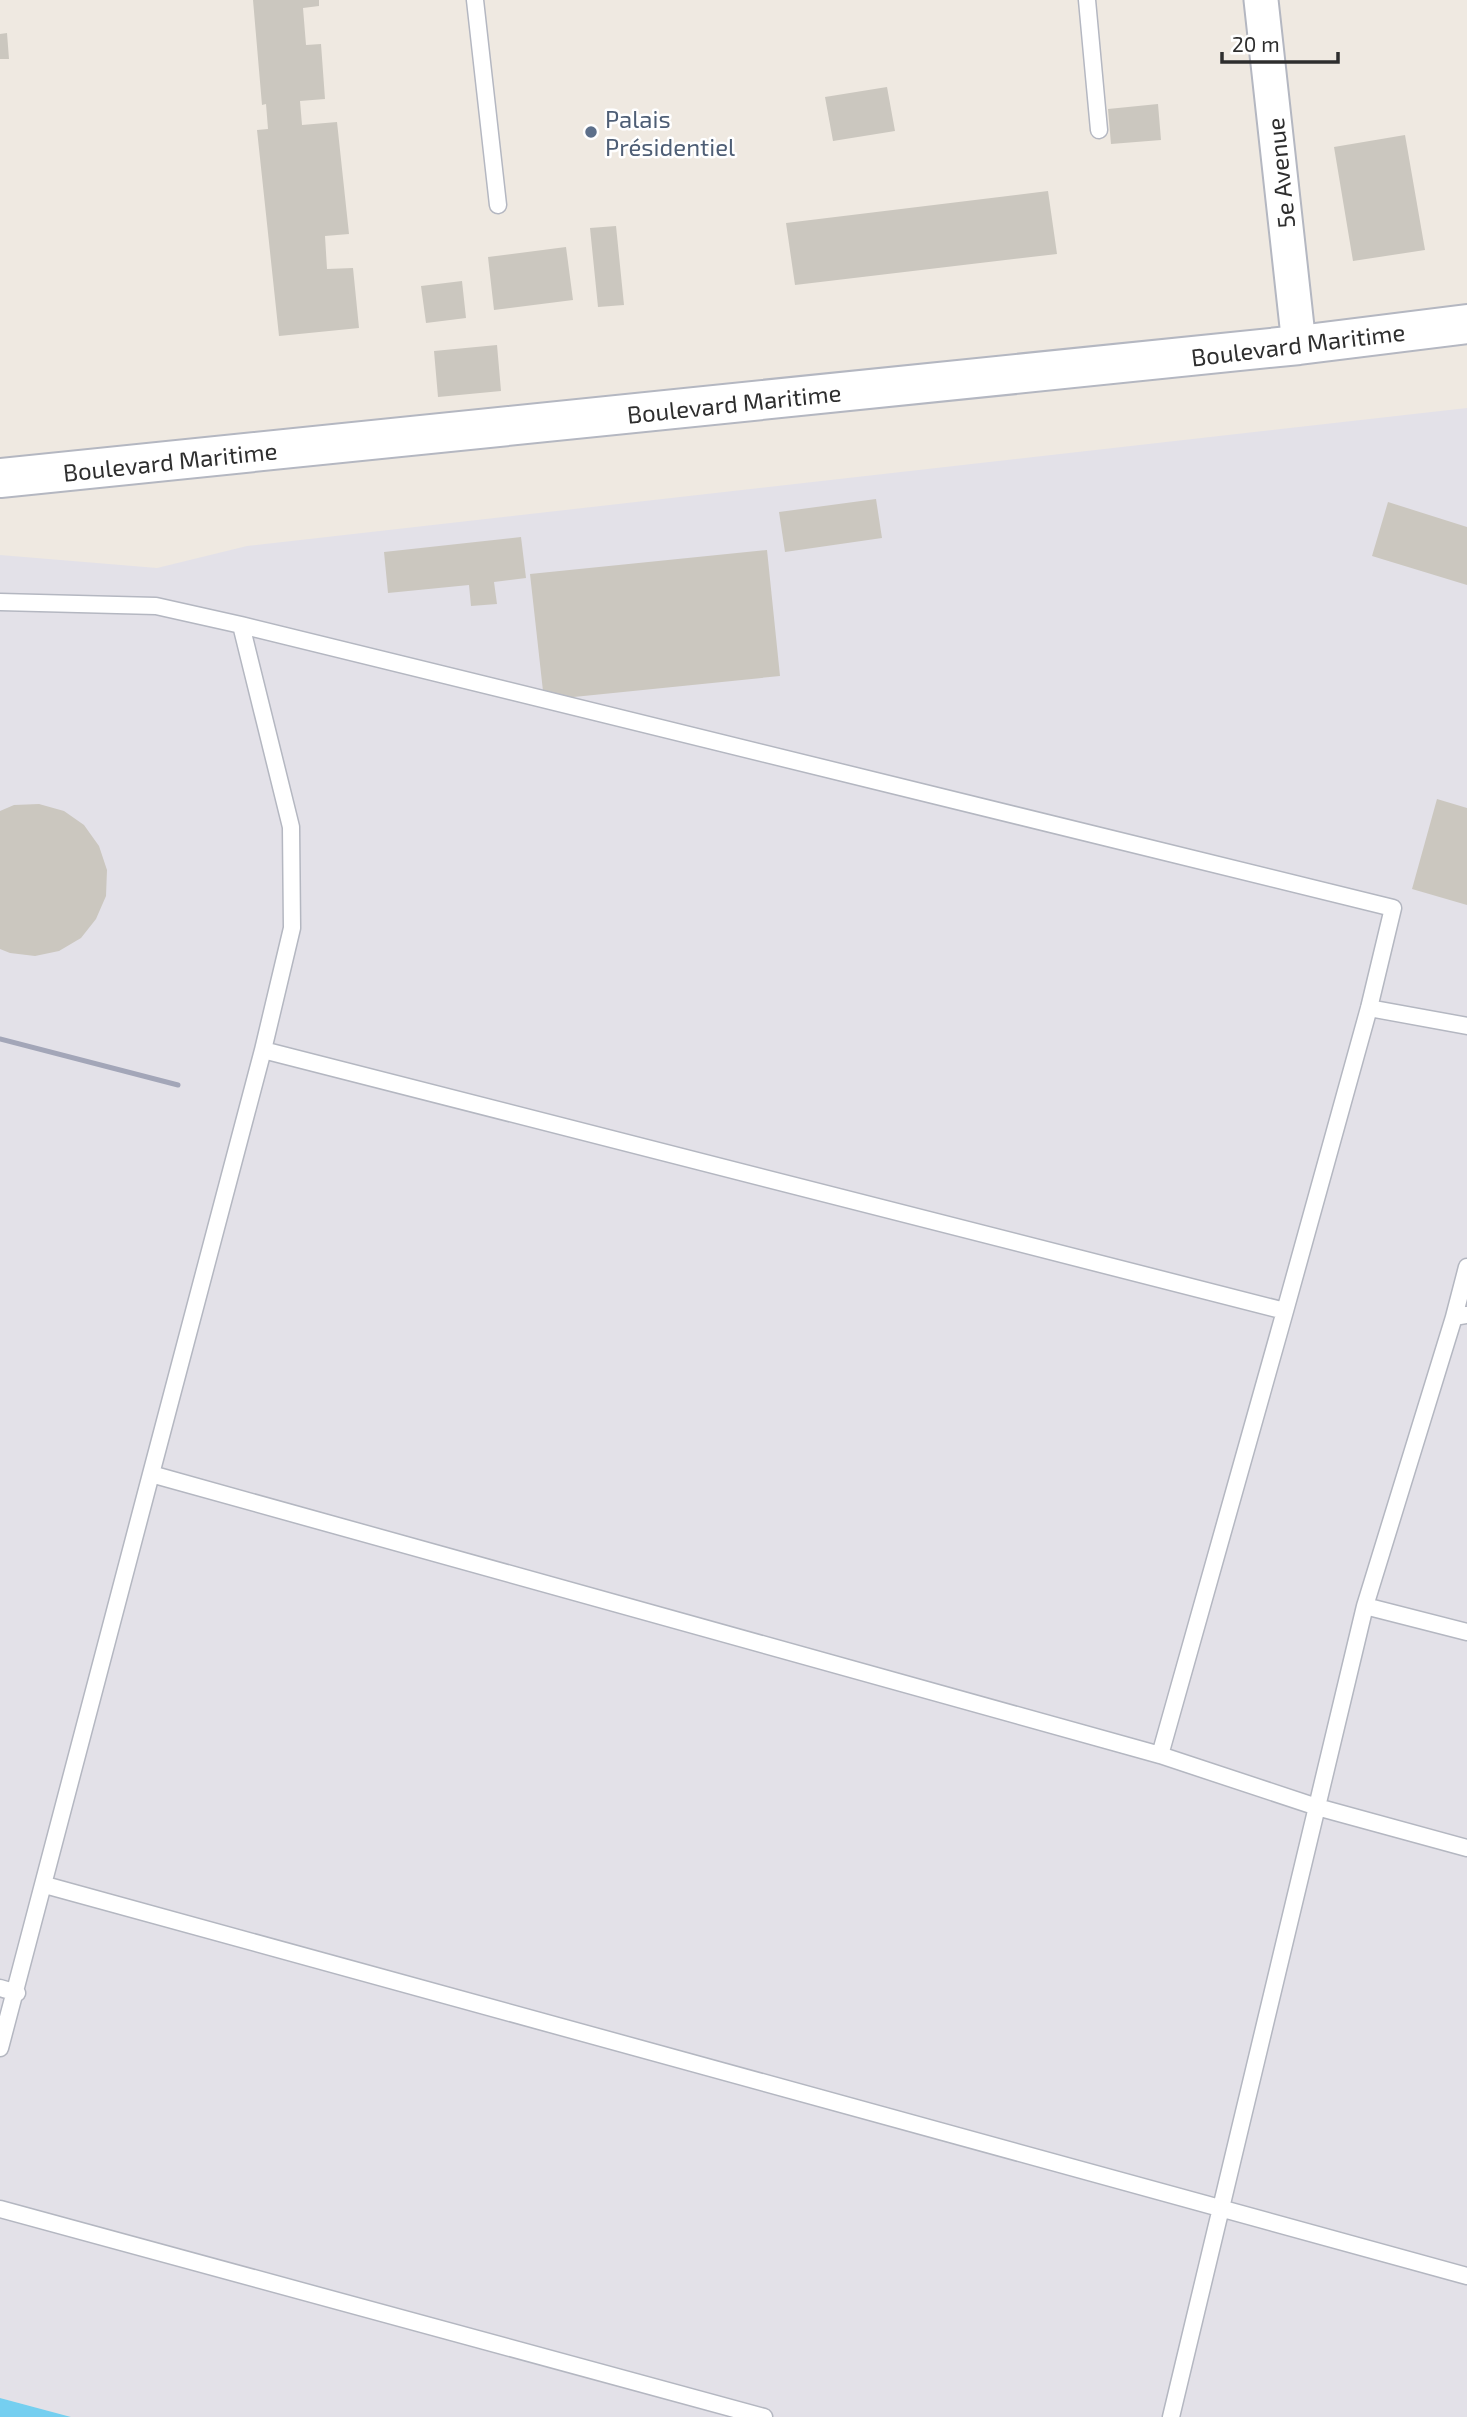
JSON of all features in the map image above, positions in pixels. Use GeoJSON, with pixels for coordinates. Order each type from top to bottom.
{"type":"FeatureCollection","features":[{"type":"Feature","properties":{"kind":"street","name":"5e Avenue"},"geometry":{"type":"LineString","coordinates":[[1261,0],[1299,345]]}},
{"type":"Feature","properties":{"kind":"street","name":"Boulevard Maritime"},"geometry":{"type":"LineString","coordinates":[[0,478],[1299,345],[1467,324]]}},
{"type":"Feature","properties":{"kind":"lane"},"geometry":{"type":"LineString","coordinates":[[475,0],[498,205]]}},
{"type":"Feature","properties":{"kind":"lane"},"geometry":{"type":"LineString","coordinates":[[1087,0],[1099,130]]}},
{"type":"Feature","properties":{"kind":"lane"},"geometry":{"type":"LineString","coordinates":[[0,603],[156,606],[1393,908],[1369,1008],[1160,1755]]}},
{"type":"Feature","properties":{"kind":"lane"},"geometry":{"type":"LineString","coordinates":[[0,2048],[17,1993],[263,1050],[292,928],[291,827],[241,625]]}},
{"type":"Feature","properties":{"kind":"lane"},"geometry":{"type":"LineString","coordinates":[[1369,1008],[1467,1026]]}},
{"type":"Feature","properties":{"kind":"lane"},"geometry":{"type":"LineString","coordinates":[[263,1050],[1285,1311]]}},
{"type":"Feature","properties":{"kind":"lane"},"geometry":{"type":"LineString","coordinates":[[1171,2417],[1365,1606],[1461,1316],[1467,1268]]}},
{"type":"Feature","properties":{"kind":"lane"},"geometry":{"type":"LineString","coordinates":[[151,1474],[1160,1755],[1317,1807],[1467,1848]]}},
{"type":"Feature","properties":{"kind":"lane"},"geometry":{"type":"LineString","coordinates":[[1365,1606],[1467,1632]]}},
{"type":"Feature","properties":{"kind":"lane"},"geometry":{"type":"LineString","coordinates":[[45,1885],[1467,2276]]}},
{"type":"Feature","properties":{"kind":"lane"},"geometry":{"type":"LineString","coordinates":[[0,1988],[17,1993]]}},
{"type":"Feature","properties":{"kind":"lane"},"geometry":{"type":"LineString","coordinates":[[0,2209],[764,2417]]}},
{"type":"Feature","properties":{"kind":"shaded area"},"geometry":{"type":"Polygon","coordinates":[[[1467,408],[1467,2417],[71,2417],[0,2398],[0,555],[157,568],[247,546],[1467,408]]]}},
{"type":"Feature","properties":{"kind":"water"},"geometry":{"type":"Polygon","coordinates":[[[0,2398],[71,2417],[0,2417],[0,2398]]]}},
{"type":"Feature","properties":{"kind":"building"},"geometry":{"type":"Polygon","coordinates":[[[253,0],[319,0],[319,6],[303,8],[306,45],[321,44],[325,99],[300,101],[302,125],[337,122],[349,234],[325,236],[327,269],[353,268],[359,328],[279,336],[257,130],[268,129],[266,104],[262,105],[253,0]]]}},
{"type":"Feature","properties":{"kind":"building"},"geometry":{"type":"Polygon","coordinates":[[[7,33],[9,59],[0,59],[0,34],[7,33]]]}},
{"type":"Feature","properties":{"kind":"building"},"geometry":{"type":"Polygon","coordinates":[[[887,87],[895,131],[833,141],[825,97],[887,87]]]}},
{"type":"Feature","properties":{"kind":"building"},"geometry":{"type":"Polygon","coordinates":[[[1158,104],[1161,140],[1111,144],[1108,109],[1158,104]]]}},
{"type":"Feature","properties":{"kind":"building"},"geometry":{"type":"Polygon","coordinates":[[[1405,135],[1425,250],[1353,261],[1334,147],[1405,135]]]}},
{"type":"Feature","properties":{"kind":"building"},"geometry":{"type":"Polygon","coordinates":[[[1048,191],[1057,254],[795,285],[786,223],[1048,191]]]}},
{"type":"Feature","properties":{"kind":"building"},"geometry":{"type":"Polygon","coordinates":[[[616,226],[624,305],[598,307],[590,228],[616,226]]]}},
{"type":"Feature","properties":{"kind":"building"},"geometry":{"type":"Polygon","coordinates":[[[566,247],[573,300],[494,310],[488,257],[566,247]]]}},
{"type":"Feature","properties":{"kind":"building"},"geometry":{"type":"Polygon","coordinates":[[[462,281],[466,318],[426,323],[421,286],[462,281]]]}},
{"type":"Feature","properties":{"kind":"building"},"geometry":{"type":"Polygon","coordinates":[[[497,345],[501,391],[438,397],[434,351],[497,345]]]}},
{"type":"Feature","properties":{"kind":"building"},"geometry":{"type":"Polygon","coordinates":[[[876,499],[882,538],[785,552],[779,512],[876,499]]]}},
{"type":"Feature","properties":{"kind":"building"},"geometry":{"type":"Polygon","coordinates":[[[1388,502],[1467,527],[1467,585],[1372,556],[1388,502]]]}},
{"type":"Feature","properties":{"kind":"building"},"geometry":{"type":"Polygon","coordinates":[[[521,537],[526,578],[494,582],[497,604],[471,606],[469,585],[388,593],[384,552],[521,537]]]}},
{"type":"Feature","properties":{"kind":"building"},"geometry":{"type":"Polygon","coordinates":[[[767,550],[780,676],[544,700],[530,574],[767,550]]]}},
{"type":"Feature","properties":{"kind":"building"},"geometry":{"type":"Polygon","coordinates":[[[1437,799],[1467,808],[1467,905],[1412,889],[1437,799]]]}},
{"type":"Feature","properties":{"kind":"building"},"geometry":{"type":"Polygon","coordinates":[[[39,804],[64,811],[84,825],[99,846],[107,870],[106,896],[96,919],[81,938],[59,951],[35,956],[0,949],[0,811],[14,805],[39,804]]]}},
{"type":"Feature","properties":{"kind":"railway"},"geometry":{"type":"LineString","coordinates":[[0,1039],[178,1085]]}},
{"type":"Feature","properties":{"kind":"place","name":"Palais Présidentiel"},"geometry":{"type":"Point","coordinates":[591,132]}}]}
